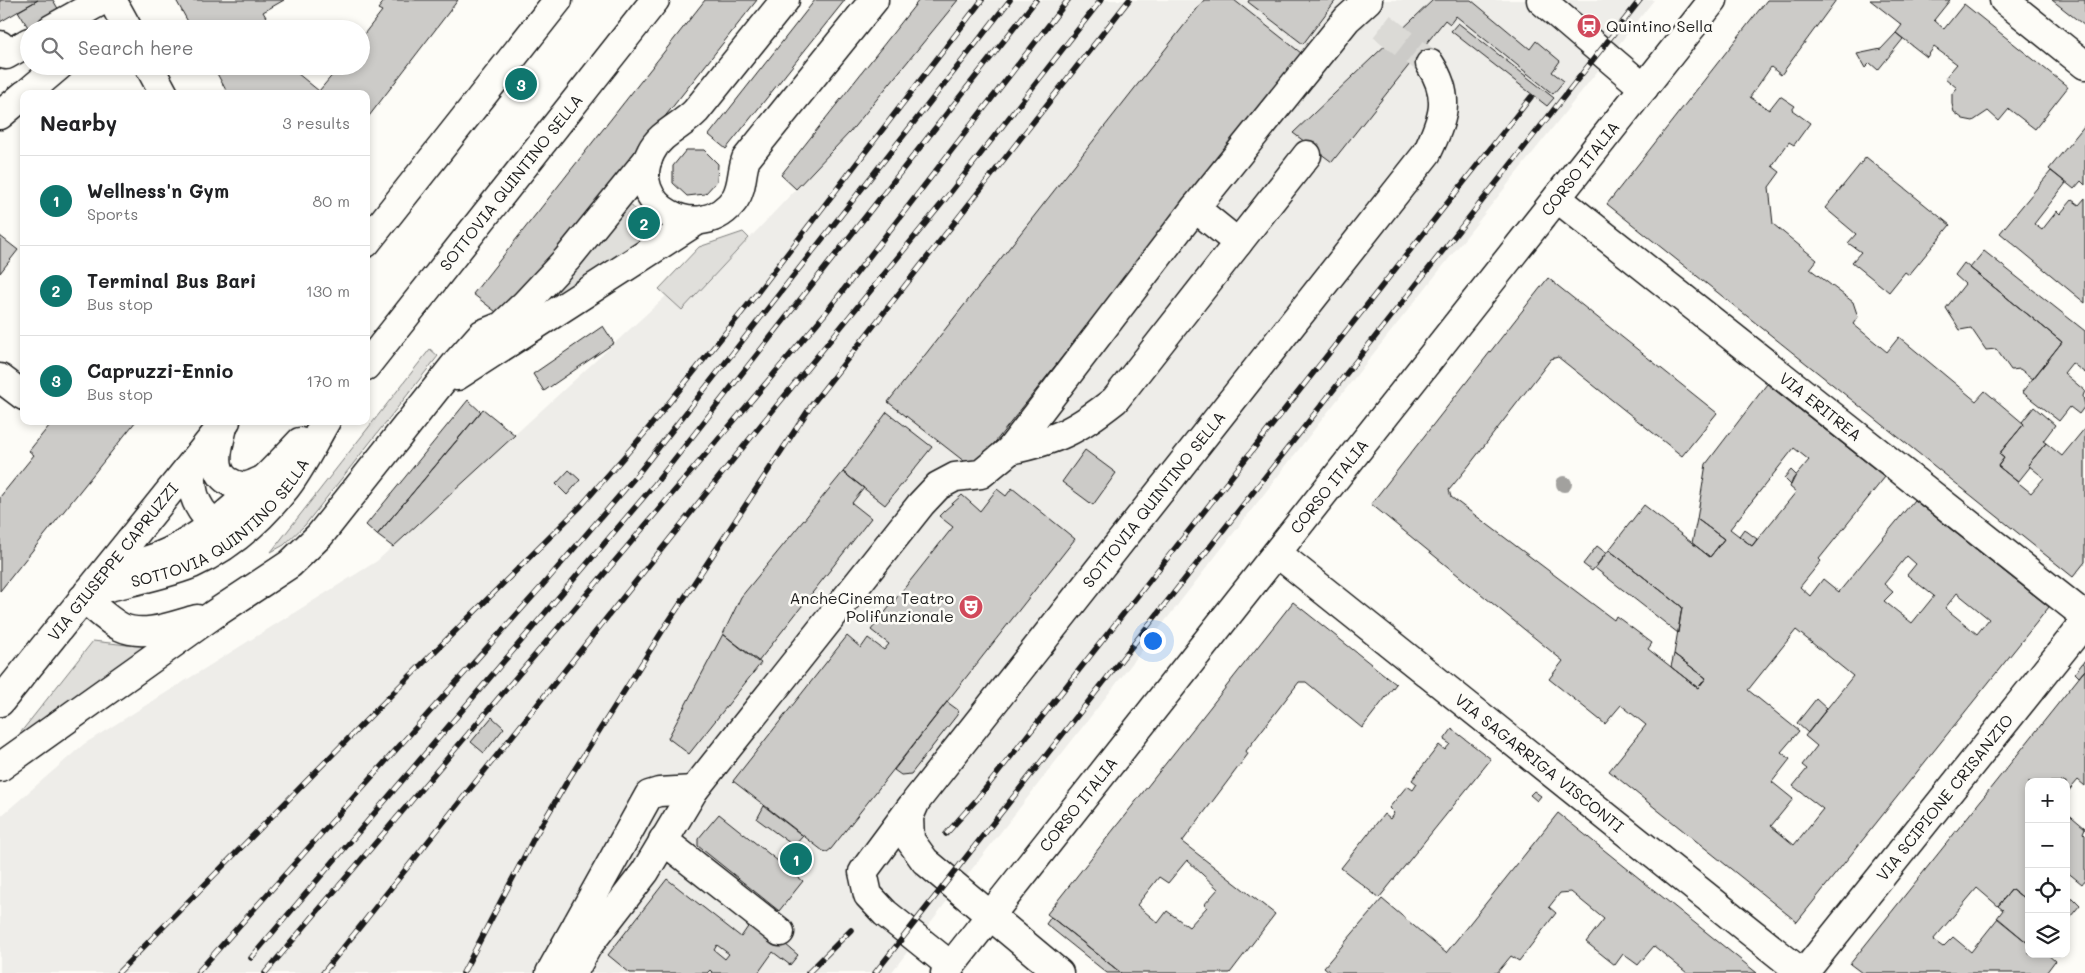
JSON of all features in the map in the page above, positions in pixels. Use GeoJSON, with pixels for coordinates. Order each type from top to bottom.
{"type":"FeatureCollection","features":[{"type":"Feature","properties":{"kind":"street"},"geometry":{"type":"LineString","coordinates":[[67,20],[103,0]]}},
{"type":"Feature","properties":{"kind":"street"},"geometry":{"type":"LineString","coordinates":[[370,238],[558,0]]}},
{"type":"Feature","properties":{"kind":"street","name":"SOTTOVIA QUINTINO SELLA"},"geometry":{"type":"LineString","coordinates":[[370,361],[655,0]]}},
{"type":"Feature","properties":{"kind":"street"},"geometry":{"type":"LineString","coordinates":[[786,0],[696,111],[685,122],[660,139],[651,151],[645,166],[646,184],[652,199],[665,212],[682,220],[697,221],[712,218],[725,210],[736,198],[746,159],[874,0]]}},
{"type":"Feature","properties":{"kind":"street"},"geometry":{"type":"LineString","coordinates":[[573,973],[587,947],[645,872],[694,790],[921,504],[938,486],[955,477],[981,474],[1010,450],[1195,208],[1347,20],[1368,0]]}},
{"type":"Feature","properties":{"kind":"street"},"geometry":{"type":"LineString","coordinates":[[1541,0],[1644,88]]}},
{"type":"Feature","properties":{"kind":"street","name":"CORSO ITALIA"},"geometry":{"type":"LineString","coordinates":[[948,969],[1714,0]]}},
{"type":"Feature","properties":{"kind":"street"},"geometry":{"type":"LineString","coordinates":[[2004,0],[2085,64]]}},
{"type":"Feature","properties":{"kind":"street"},"geometry":{"type":"LineString","coordinates":[[0,46],[6,55],[20,47]]}},
{"type":"Feature","properties":{"kind":"street","name":"SOTTOVIA QUINTINO SELLA"},"geometry":{"type":"LineString","coordinates":[[1059,973],[925,860],[910,840],[908,817],[916,801],[1427,152],[1444,112],[1439,78],[1430,64]]}},
{"type":"Feature","properties":{"kind":"street"},"geometry":{"type":"LineString","coordinates":[[31,90],[48,75]]}},
{"type":"Feature","properties":{"kind":"street"},"geometry":{"type":"LineString","coordinates":[[154,75],[162,90]]}},
{"type":"Feature","properties":{"kind":"street"},"geometry":{"type":"LineString","coordinates":[[0,115],[20,99]]}},
{"type":"Feature","properties":{"kind":"street"},"geometry":{"type":"LineString","coordinates":[[1010,450],[1053,440],[1091,419],[1115,400],[1307,156]]}},
{"type":"Feature","properties":{"kind":"street"},"geometry":{"type":"LineString","coordinates":[[0,767],[213,616],[290,564],[320,535],[482,334],[502,326],[567,259],[648,159]]}},
{"type":"Feature","properties":{"kind":"street","name":"VIA ERITREA"},"geometry":{"type":"LineString","coordinates":[[1557,198],[2085,616]]}},
{"type":"Feature","properties":{"kind":"street"},"geometry":{"type":"LineString","coordinates":[[1195,208],[1238,243]]}},
{"type":"Feature","properties":{"kind":"street"},"geometry":{"type":"LineString","coordinates":[[440,385],[465,371],[697,221]]}},
{"type":"Feature","properties":{"kind":"street"},"geometry":{"type":"LineString","coordinates":[[0,378],[20,393]]}},
{"type":"Feature","properties":{"kind":"street","name":"VIA GIUSEPPE CAPRUZZI"},"geometry":{"type":"LineString","coordinates":[[0,702],[223,425]]}},
{"type":"Feature","properties":{"kind":"street"},"geometry":{"type":"LineString","coordinates":[[224,425],[217,461],[224,478],[234,485],[246,486],[265,479]]}},
{"type":"Feature","properties":{"kind":"street","name":"SOTTOVIA QUINTINO SELLA"},"geometry":{"type":"LineString","coordinates":[[108,568],[141,562],[168,552],[214,522],[265,479],[316,425]]}},
{"type":"Feature","properties":{"kind":"street","name":"SOTTOVIA QUINTINO SELLA"},"geometry":{"type":"LineString","coordinates":[[86,595],[192,564],[212,554],[253,523],[285,489],[324,425]]}},
{"type":"Feature","properties":{"kind":"street"},"geometry":{"type":"LineString","coordinates":[[198,457],[192,474],[194,497],[199,508],[214,522],[225,527],[238,529],[253,523]]}},
{"type":"Feature","properties":{"kind":"street","name":"VIA SAGARRIGA VISCONTI"},"geometry":{"type":"LineString","coordinates":[[1277,553],[1803,973]]}},
{"type":"Feature","properties":{"kind":"street"},"geometry":{"type":"LineString","coordinates":[[86,595],[121,627],[138,631],[159,629],[213,616]]}},
{"type":"Feature","properties":{"kind":"street","name":"VIA SCIPIONE CRISANZIO"},"geometry":{"type":"LineString","coordinates":[[1803,973],[2085,622]]}},
{"type":"Feature","properties":{"kind":"street"},"geometry":{"type":"LineString","coordinates":[[550,973],[650,795],[659,792],[694,790]]}},
{"type":"Feature","properties":{"kind":"street"},"geometry":{"type":"LineString","coordinates":[[916,801],[863,872],[868,895],[885,913],[948,969]]}},
{"type":"Feature","properties":{"kind":"street"},"geometry":{"type":"LineString","coordinates":[[663,840],[780,932]]}},
{"type":"Feature","properties":{"kind":"shaded area"},"geometry":{"type":"Polygon","coordinates":[[[958,0],[1654,0],[1366,363],[891,973],[0,973],[0,817],[84,744],[377,561],[666,296],[682,310],[796,189],[958,0]]]}},
{"type":"Feature","properties":{"kind":"shaded area"},"geometry":{"type":"Polygon","coordinates":[[[629,203],[647,223],[661,233],[477,355],[572,275],[629,203]]]}},
{"type":"Feature","properties":{"kind":"shaded area"},"geometry":{"type":"Polygon","coordinates":[[[743,232],[749,238],[682,310],[659,289],[699,247],[743,232]]]}},
{"type":"Feature","properties":{"kind":"shaded area"},"geometry":{"type":"Polygon","coordinates":[[[430,349],[438,356],[305,525],[284,545],[271,552],[430,349]]]}},
{"type":"Feature","properties":{"kind":"shaded area"},"geometry":{"type":"Polygon","coordinates":[[[93,641],[127,645],[150,642],[155,648],[17,737],[93,641]]]}},
{"type":"Feature","properties":{"kind":"building"},"geometry":{"type":"Polygon","coordinates":[[[0,0],[38,0],[0,22],[0,0]]]}},
{"type":"Feature","properties":{"kind":"building"},"geometry":{"type":"Polygon","coordinates":[[[38,0],[53,0],[60,12],[45,20],[24,20],[18,11],[38,0]]]}},
{"type":"Feature","properties":{"kind":"building"},"geometry":{"type":"Polygon","coordinates":[[[176,0],[284,0],[263,12],[268,20],[187,20],[176,0]]]}},
{"type":"Feature","properties":{"kind":"building"},"geometry":{"type":"Polygon","coordinates":[[[385,0],[458,0],[370,115],[370,90],[320,90],[332,75],[370,75],[370,26],[382,11],[378,9],[385,0]]]}},
{"type":"Feature","properties":{"kind":"building"},"geometry":{"type":"Polygon","coordinates":[[[705,0],[757,0],[505,319],[473,294],[705,0]]]}},
{"type":"Feature","properties":{"kind":"building"},"geometry":{"type":"Polygon","coordinates":[[[815,0],[845,0],[726,149],[709,135],[815,0]]]}},
{"type":"Feature","properties":{"kind":"building"},"geometry":{"type":"Polygon","coordinates":[[[919,0],[958,0],[850,132],[796,189],[781,175],[919,0]]]}},
{"type":"Feature","properties":{"kind":"building"},"geometry":{"type":"Polygon","coordinates":[[[1204,0],[1234,0],[1301,53],[974,469],[888,402],[1204,0]]]}},
{"type":"Feature","properties":{"kind":"building"},"geometry":{"type":"Polygon","coordinates":[[[1249,0],[1336,0],[1303,44],[1248,2],[1249,0]]]}},
{"type":"Feature","properties":{"kind":"building"},"geometry":{"type":"Polygon","coordinates":[[[1433,0],[1471,0],[1530,49],[1536,41],[1560,61],[1552,72],[1564,81],[1553,94],[1456,16],[1450,24],[1445,20],[1332,162],[1293,133],[1433,0]]]}},
{"type":"Feature","properties":{"kind":"building"},"geometry":{"type":"Polygon","coordinates":[[[1767,0],[1836,0],[1781,75],[1771,67],[1750,97],[1769,110],[1780,96],[1795,106],[1792,110],[1810,123],[1794,145],[1789,142],[1772,166],[1780,172],[1769,187],[1773,224],[1817,260],[1810,269],[1853,302],[1858,317],[1853,324],[1887,352],[1899,337],[1976,401],[1985,391],[2024,424],[1999,454],[2004,458],[1998,466],[2031,493],[2044,478],[2028,465],[2046,443],[2062,456],[2085,428],[2085,562],[2073,577],[1607,204],[1767,0]]]}},
{"type":"Feature","properties":{"kind":"building"},"geometry":{"type":"Polygon","coordinates":[[[1870,0],[1950,0],[1934,20],[1944,29],[1964,4],[2068,87],[2035,129],[2009,109],[1999,121],[1988,111],[1973,121],[1963,119],[1954,112],[1952,104],[1952,94],[1957,88],[1945,78],[1957,64],[1934,47],[1927,57],[1896,33],[1902,25],[1870,0]]]}},
{"type":"Feature","properties":{"kind":"building"},"geometry":{"type":"Polygon","coordinates":[[[2052,0],[2085,0],[2085,26],[2052,0]]]}},
{"type":"Feature","properties":{"kind":"building"},"geometry":{"type":"Polygon","coordinates":[[[1458,23],[1554,98],[1547,106],[1451,31],[1458,23]]]}},
{"type":"Feature","properties":{"kind":"building"},"geometry":{"type":"Polygon","coordinates":[[[1896,33],[1903,39],[1878,70],[1870,63],[1865,68],[1857,54],[1881,49],[1896,33]]]}},
{"type":"Feature","properties":{"kind":"building"},"geometry":{"type":"Polygon","coordinates":[[[218,75],[299,75],[318,90],[226,90],[218,75]]]}},
{"type":"Feature","properties":{"kind":"building"},"geometry":{"type":"Polygon","coordinates":[[[2085,125],[2085,185],[2081,181],[2074,189],[2049,169],[2085,125]]]}},
{"type":"Feature","properties":{"kind":"building"},"geometry":{"type":"Polygon","coordinates":[[[686,150],[704,150],[718,164],[717,181],[705,194],[687,196],[673,183],[673,166],[686,150]]]}},
{"type":"Feature","properties":{"kind":"building"},"geometry":{"type":"Polygon","coordinates":[[[1866,157],[1950,225],[1909,275],[1905,272],[1889,292],[1852,262],[1861,252],[1848,243],[1856,234],[1825,208],[1866,157]]]}},
{"type":"Feature","properties":{"kind":"building"},"geometry":{"type":"Polygon","coordinates":[[[2051,171],[2066,183],[2034,224],[2042,230],[2057,211],[2060,214],[2072,200],[2079,205],[2085,198],[2085,303],[2000,233],[2051,171]]]}},
{"type":"Feature","properties":{"kind":"building"},"geometry":{"type":"Polygon","coordinates":[[[0,236],[18,250],[0,273],[0,236]]]}},
{"type":"Feature","properties":{"kind":"building"},"geometry":{"type":"Polygon","coordinates":[[[1984,251],[2085,331],[2085,373],[2072,363],[2064,373],[2085,391],[2083,396],[2085,406],[2079,414],[2070,407],[2059,421],[2022,392],[2062,342],[1970,268],[1984,251]]]}},
{"type":"Feature","properties":{"kind":"building"},"geometry":{"type":"Polygon","coordinates":[[[1964,263],[2062,342],[2033,379],[2020,369],[2011,370],[1996,349],[1986,350],[1971,328],[1960,330],[1946,308],[1965,284],[1955,275],[1964,263]]]}},
{"type":"Feature","properties":{"kind":"building"},"geometry":{"type":"Polygon","coordinates":[[[1548,278],[1717,413],[1682,456],[1558,357],[1551,359],[1449,490],[1451,497],[1614,620],[1616,616],[1652,643],[1648,649],[1698,688],[1706,678],[1674,654],[1682,607],[1609,550],[1644,505],[1710,557],[1724,539],[1697,519],[1706,464],[1767,384],[1885,477],[1819,559],[1821,561],[1800,587],[1810,596],[1823,579],[1839,592],[1914,500],[2049,607],[1797,922],[1609,771],[1646,725],[1621,705],[1605,724],[1549,679],[1563,661],[1371,504],[1548,278]],[[1794,448],[1730,529],[1752,546],[1796,492],[1790,487],[1793,479],[1809,460],[1794,448]],[[1907,556],[1884,584],[1893,592],[1884,601],[1912,623],[1934,596],[1907,575],[1916,564],[1907,556]],[[1957,593],[1945,608],[1977,634],[1989,619],[1957,593]],[[1796,630],[1748,690],[1799,731],[1781,752],[1790,759],[1772,782],[1793,799],[1771,826],[1794,845],[1823,809],[1793,786],[1807,769],[1802,765],[1817,746],[1805,736],[1853,676],[1796,630]]]}},
{"type":"Feature","properties":{"kind":"building"},"geometry":{"type":"Polygon","coordinates":[[[603,326],[614,343],[544,391],[533,374],[603,326]]]}},
{"type":"Feature","properties":{"kind":"building"},"geometry":{"type":"Polygon","coordinates":[[[468,400],[481,412],[377,535],[366,525],[468,400]]]}},
{"type":"Feature","properties":{"kind":"building"},"geometry":{"type":"Polygon","coordinates":[[[2034,407],[2055,425],[2043,441],[2046,443],[2028,465],[2030,467],[2018,482],[1998,466],[2004,458],[1999,454],[2024,424],[2022,422],[2034,407]]]}},
{"type":"Feature","properties":{"kind":"building"},"geometry":{"type":"Polygon","coordinates":[[[483,409],[515,435],[393,547],[377,535],[483,409]]]}},
{"type":"Feature","properties":{"kind":"building"},"geometry":{"type":"Polygon","coordinates":[[[887,412],[932,447],[885,505],[843,472],[887,412]]]}},
{"type":"Feature","properties":{"kind":"building"},"geometry":{"type":"Polygon","coordinates":[[[50,425],[133,425],[0,591],[0,497],[34,455],[29,451],[50,425]]]}},
{"type":"Feature","properties":{"kind":"building"},"geometry":{"type":"Polygon","coordinates":[[[1085,450],[1116,473],[1093,505],[1062,482],[1085,450]]]}},
{"type":"Feature","properties":{"kind":"building"},"geometry":{"type":"Polygon","coordinates":[[[569,470],[580,480],[567,495],[556,484],[569,470]]]}},
{"type":"Feature","properties":{"kind":"building"},"geometry":{"type":"Polygon","coordinates":[[[1791,470],[1796,475],[1791,485],[1784,478],[1791,470]]]}},
{"type":"Feature","properties":{"kind":"building"},"geometry":{"type":"Polygon","coordinates":[[[843,472],[864,488],[852,503],[871,518],[758,662],[723,634],[741,597],[843,472]]]}},
{"type":"Feature","properties":{"kind":"building"},"geometry":{"type":"Polygon","coordinates":[[[1012,488],[1075,539],[831,849],[827,852],[823,851],[733,781],[847,636],[861,648],[868,638],[884,650],[889,644],[871,630],[953,527],[939,516],[962,495],[980,511],[997,489],[1006,496],[1012,488]]]}},
{"type":"Feature","properties":{"kind":"building"},"geometry":{"type":"Polygon","coordinates":[[[1697,519],[1724,539],[1710,557],[1692,543],[1697,519]]]}},
{"type":"Feature","properties":{"kind":"building"},"geometry":{"type":"Polygon","coordinates":[[[1744,529],[1757,539],[1752,546],[1739,536],[1744,529]]]}},
{"type":"Feature","properties":{"kind":"building"},"geometry":{"type":"Polygon","coordinates":[[[1597,546],[1606,553],[1592,571],[1583,564],[1597,546]]]}},
{"type":"Feature","properties":{"kind":"building"},"geometry":{"type":"Polygon","coordinates":[[[1609,550],[1682,607],[1678,633],[1595,568],[1609,550]]]}},
{"type":"Feature","properties":{"kind":"building"},"geometry":{"type":"Polygon","coordinates":[[[1293,602],[1396,684],[1362,728],[1306,682],[1299,682],[1246,751],[1248,754],[1182,842],[1275,914],[1230,973],[1121,973],[1047,914],[1293,602]],[[1187,860],[1168,883],[1159,877],[1137,905],[1158,923],[1167,911],[1189,927],[1207,907],[1204,905],[1218,889],[1187,860]]]}},
{"type":"Feature","properties":{"kind":"building"},"geometry":{"type":"Polygon","coordinates":[[[723,634],[761,663],[689,754],[668,738],[723,634]]]}},
{"type":"Feature","properties":{"kind":"building"},"geometry":{"type":"Polygon","coordinates":[[[1674,654],[1706,678],[1698,688],[1671,667],[1674,654]]]}},
{"type":"Feature","properties":{"kind":"building"},"geometry":{"type":"Polygon","coordinates":[[[2085,660],[2085,670],[2079,677],[2075,673],[2085,660]]]}},
{"type":"Feature","properties":{"kind":"building"},"geometry":{"type":"Polygon","coordinates":[[[2085,670],[2085,786],[2078,780],[2070,789],[2070,778],[2025,778],[2025,899],[2012,889],[1998,906],[1977,888],[1933,940],[1943,947],[1953,937],[1971,952],[1998,918],[2025,941],[2025,958],[2052,958],[2055,961],[2046,973],[1862,973],[1850,964],[2085,670]]]}},
{"type":"Feature","properties":{"kind":"building"},"geometry":{"type":"Polygon","coordinates":[[[1816,699],[1827,709],[1808,733],[1797,723],[1816,699]]]}},
{"type":"Feature","properties":{"kind":"building"},"geometry":{"type":"Polygon","coordinates":[[[947,702],[958,710],[957,715],[911,774],[901,775],[894,770],[947,702]]]}},
{"type":"Feature","properties":{"kind":"building"},"geometry":{"type":"Polygon","coordinates":[[[492,717],[504,728],[484,753],[471,742],[492,717]]]}},
{"type":"Feature","properties":{"kind":"building"},"geometry":{"type":"Polygon","coordinates":[[[1452,729],[1491,759],[1379,898],[1341,868],[1384,814],[1390,819],[1394,813],[1389,808],[1407,786],[1413,790],[1417,784],[1412,780],[1439,745],[1445,750],[1450,744],[1444,740],[1452,729]]]}},
{"type":"Feature","properties":{"kind":"building"},"geometry":{"type":"Polygon","coordinates":[[[1534,791],[1541,796],[1537,801],[1530,795],[1534,791]]]}},
{"type":"Feature","properties":{"kind":"building"},"geometry":{"type":"Polygon","coordinates":[[[764,806],[803,836],[794,846],[757,819],[764,806]]]}},
{"type":"Feature","properties":{"kind":"building"},"geometry":{"type":"Polygon","coordinates":[[[1558,813],[1757,973],[1687,973],[1654,946],[1638,965],[1623,954],[1615,965],[1586,942],[1604,919],[1571,892],[1560,893],[1549,907],[1556,913],[1519,961],[1511,956],[1497,973],[1331,973],[1324,967],[1382,899],[1446,953],[1558,813]]]}},
{"type":"Feature","properties":{"kind":"building"},"geometry":{"type":"Polygon","coordinates":[[[719,814],[803,881],[779,911],[698,846],[698,839],[719,814]]]}},
{"type":"Feature","properties":{"kind":"building"},"geometry":{"type":"Polygon","coordinates":[[[2070,815],[2085,828],[2083,833],[2085,835],[2085,880],[2082,884],[2070,874],[2070,815]]]}},
{"type":"Feature","properties":{"kind":"building"},"geometry":{"type":"Polygon","coordinates":[[[667,879],[741,937],[754,918],[798,955],[790,965],[773,952],[758,973],[713,973],[710,970],[707,973],[630,973],[608,955],[667,879]],[[717,945],[714,950],[725,959],[729,954],[717,945]]]}},
{"type":"Feature","properties":{"kind":"building"},"geometry":{"type":"Polygon","coordinates":[[[2012,889],[2025,899],[2025,941],[1997,918],[2003,910],[1998,906],[2012,889]]]}},
{"type":"Feature","properties":{"kind":"building"},"geometry":{"type":"Polygon","coordinates":[[[2073,898],[2080,905],[2070,917],[2070,913],[2070,902],[2073,898]]]}},
{"type":"Feature","properties":{"kind":"building"},"geometry":{"type":"Polygon","coordinates":[[[1051,917],[1121,973],[1107,973],[1046,924],[1051,917]]]}},
{"type":"Feature","properties":{"kind":"tunnel"},"geometry":{"type":"LineString","coordinates":[[1349,0],[1430,64]]}},
{"type":"Feature","properties":{"kind":"railway"},"geometry":{"type":"LineString","coordinates":[[118,973],[394,692],[581,506],[643,435],[751,301],[982,0]]}},
{"type":"Feature","properties":{"kind":"railway"},"geometry":{"type":"LineString","coordinates":[[197,973],[542,586],[637,475],[1010,0]]}},
{"type":"Feature","properties":{"kind":"railway"},"geometry":{"type":"LineString","coordinates":[[251,958],[655,484],[1036,0]]}},
{"type":"Feature","properties":{"kind":"railway"},"geometry":{"type":"LineString","coordinates":[[265,973],[824,315],[1068,0]]}},
{"type":"Feature","properties":{"kind":"railway"},"geometry":{"type":"LineString","coordinates":[[323,973],[756,431],[943,202],[1101,0]]}},
{"type":"Feature","properties":{"kind":"railway"},"geometry":{"type":"LineString","coordinates":[[463,973],[535,836],[568,780],[663,630],[813,403],[1129,0]]}},
{"type":"Feature","properties":{"kind":"railway"},"geometry":{"type":"LineString","coordinates":[[875,973],[1640,0]]}},
{"type":"Feature","properties":{"kind":"railway"},"geometry":{"type":"LineString","coordinates":[[946,834],[978,798],[1531,97]]}},
{"type":"Feature","properties":{"kind":"railway"},"geometry":{"type":"LineString","coordinates":[[808,973],[851,930]]}},
{"type":"Feature","properties":{"kind":"place","name":"Quintino Sella"},"geometry":{"type":"Point","coordinates":[1589,26]}},
{"type":"Feature","properties":{"kind":"place","name":"Capruzzi-Ennio"},"geometry":{"type":"Point","coordinates":[521,84]}},
{"type":"Feature","properties":{"kind":"place","name":"Terminal Bus Bari"},"geometry":{"type":"Point","coordinates":[644,223]}},
{"type":"Feature","properties":{"kind":"place","name":"AncheCinema Teatro Polifunzionale"},"geometry":{"type":"Point","coordinates":[971,607]}},
{"type":"Feature","properties":{"kind":"place","name":"Wellness'n Gym"},"geometry":{"type":"Point","coordinates":[796,859]}}]}
